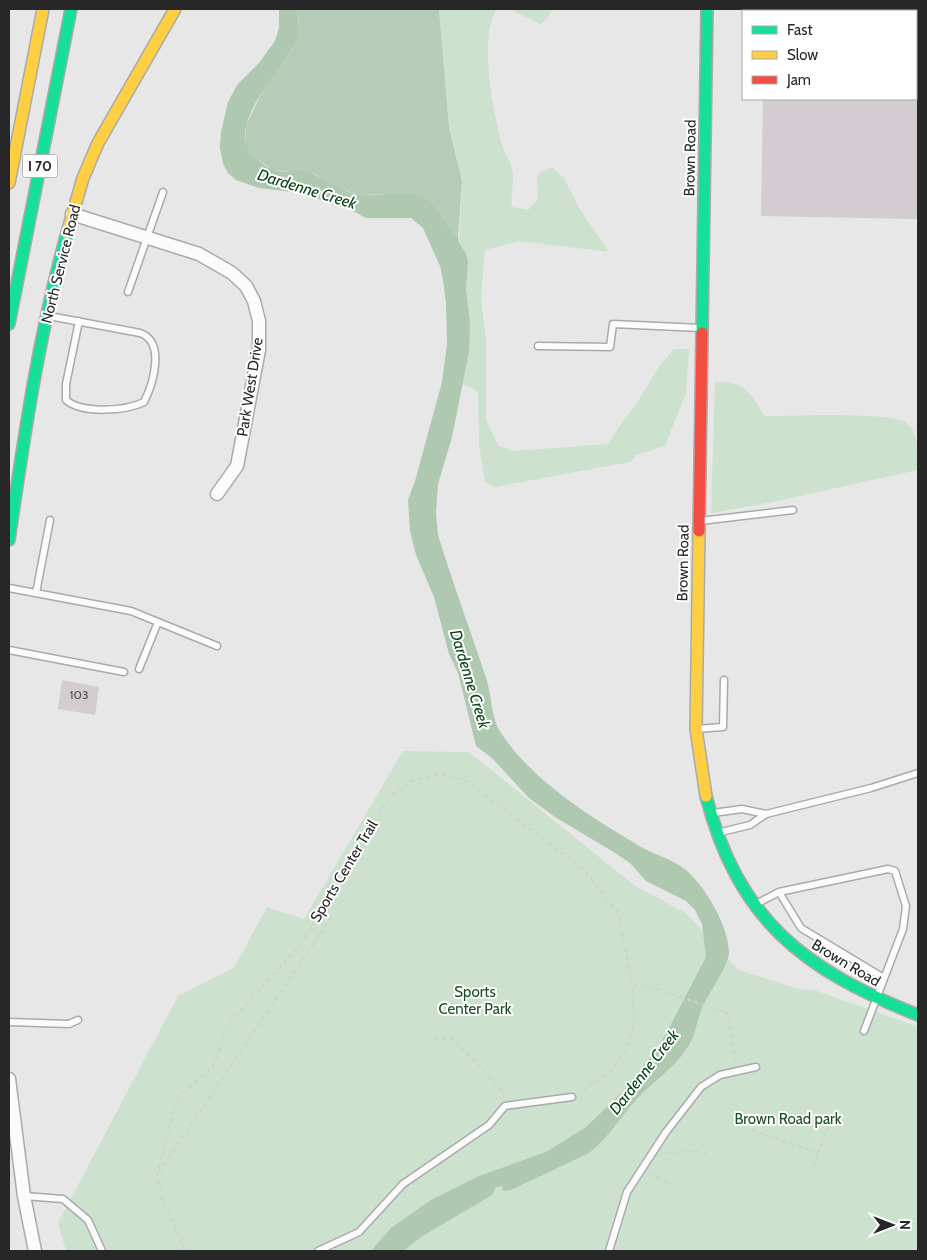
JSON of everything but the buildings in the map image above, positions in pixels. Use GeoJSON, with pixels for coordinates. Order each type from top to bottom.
{"type":"FeatureCollection","features":[{"type":"Feature","properties":{"kind":"main road","name":"I 70"},"geometry":{"type":"LineString","coordinates":[[9,183],[43,9]]}},
{"type":"Feature","properties":{"kind":"main road","name":"I 70"},"geometry":{"type":"LineString","coordinates":[[9,324],[71,9]]}},
{"type":"Feature","properties":{"kind":"main road","name":"North Service Road"},"geometry":{"type":"LineString","coordinates":[[9,540],[25,431],[48,316],[72,214],[90,159],[174,9]]}},
{"type":"Feature","properties":{"kind":"main road","name":"Brown Road"},"geometry":{"type":"LineString","coordinates":[[707,9],[696,729],[702,787],[715,833],[726,860],[773,928],[815,964],[876,999],[918,1015]]}},
{"type":"Feature","properties":{"kind":"street","name":"Park West Drive"},"geometry":{"type":"LineString","coordinates":[[72,214],[199,254],[217,262],[246,286],[254,300],[259,321],[259,350],[236,466],[217,494]]}},
{"type":"Feature","properties":{"kind":"street"},"geometry":{"type":"LineString","coordinates":[[9,1079],[24,1196],[35,1251]]}},
{"type":"Feature","properties":{"kind":"lane"},"geometry":{"type":"LineString","coordinates":[[128,292],[163,192]]}},
{"type":"Feature","properties":{"kind":"lane"},"geometry":{"type":"LineString","coordinates":[[48,316],[147,335],[154,346],[155,355],[152,379],[144,402],[133,407],[112,410],[77,406],[66,400],[66,384],[79,322]]}},
{"type":"Feature","properties":{"kind":"lane"},"geometry":{"type":"LineString","coordinates":[[538,346],[610,346],[613,324],[702,328]]}},
{"type":"Feature","properties":{"kind":"lane"},"geometry":{"type":"LineString","coordinates":[[699,521],[793,510]]}},
{"type":"Feature","properties":{"kind":"lane"},"geometry":{"type":"LineString","coordinates":[[36,594],[50,520]]}},
{"type":"Feature","properties":{"kind":"lane"},"geometry":{"type":"LineString","coordinates":[[9,588],[131,611],[216,646]]}},
{"type":"Feature","properties":{"kind":"lane"},"geometry":{"type":"LineString","coordinates":[[139,669],[158,622]]}},
{"type":"Feature","properties":{"kind":"lane"},"geometry":{"type":"LineString","coordinates":[[9,650],[124,672]]}},
{"type":"Feature","properties":{"kind":"lane"},"geometry":{"type":"LineString","coordinates":[[696,729],[723,727],[724,680]]}},
{"type":"Feature","properties":{"kind":"lane"},"geometry":{"type":"LineString","coordinates":[[715,833],[750,825],[766,814],[871,788],[918,773]]}},
{"type":"Feature","properties":{"kind":"lane"},"geometry":{"type":"LineString","coordinates":[[709,814],[742,809],[766,814]]}},
{"type":"Feature","properties":{"kind":"lane"},"geometry":{"type":"LineString","coordinates":[[755,904],[779,892],[888,869],[896,871],[906,906],[903,929],[864,1031]]}},
{"type":"Feature","properties":{"kind":"lane"},"geometry":{"type":"LineString","coordinates":[[779,892],[801,928],[884,978]]}},
{"type":"Feature","properties":{"kind":"lane"},"geometry":{"type":"LineString","coordinates":[[9,1022],[68,1024],[78,1020]]}},
{"type":"Feature","properties":{"kind":"lane"},"geometry":{"type":"LineString","coordinates":[[609,1251],[627,1192],[666,1132],[700,1087],[720,1075],[756,1067]]}},
{"type":"Feature","properties":{"kind":"lane"},"geometry":{"type":"LineString","coordinates":[[318,1251],[360,1232],[403,1184],[489,1125],[505,1106],[572,1097]]}},
{"type":"Feature","properties":{"kind":"lane"},"geometry":{"type":"LineString","coordinates":[[24,1196],[63,1199],[88,1220],[102,1251]]}},
{"type":"Feature","properties":{"kind":"path","name":"Sports Center Trail"},"geometry":{"type":"LineString","coordinates":[[184,1251],[180,1237],[162,1199],[157,1174],[178,1097],[213,1067],[227,1026],[302,943],[356,848],[390,797],[409,782],[441,773],[466,780],[582,868],[618,912],[632,984],[634,1025],[626,1050],[610,1072],[572,1097]]}},
{"type":"Feature","properties":{"kind":"path"},"geometry":{"type":"LineString","coordinates":[[157,1174],[334,915]]}},
{"type":"Feature","properties":{"kind":"path"},"geometry":{"type":"LineString","coordinates":[[311,927],[319,936]]}},
{"type":"Feature","properties":{"kind":"path"},"geometry":{"type":"LineString","coordinates":[[632,984],[672,994],[727,1013],[737,1071]]}},
{"type":"Feature","properties":{"kind":"path"},"geometry":{"type":"LineString","coordinates":[[434,1040],[451,1037],[503,1091],[505,1106]]}},
{"type":"Feature","properties":{"kind":"path"},"geometry":{"type":"LineString","coordinates":[[812,1172],[831,1120]]}},
{"type":"Feature","properties":{"kind":"path"},"geometry":{"type":"LineString","coordinates":[[752,1130],[818,1153]]}},
{"type":"Feature","properties":{"kind":"path"},"geometry":{"type":"LineString","coordinates":[[653,1154],[694,1152],[707,1154],[707,1152]]}},
{"type":"Feature","properties":{"kind":"path"},"geometry":{"type":"LineString","coordinates":[[642,1171],[674,1185]]}},
{"type":"Feature","properties":{"kind":"green space"},"geometry":{"type":"Polygon","coordinates":[[[439,9],[497,9],[489,36],[489,71],[501,142],[513,173],[512,207],[528,210],[538,199],[537,178],[539,172],[552,168],[563,177],[581,211],[609,252],[520,241],[485,250],[481,297],[486,341],[486,420],[498,445],[513,451],[607,444],[642,395],[660,365],[674,349],[689,349],[686,393],[665,446],[637,455],[630,462],[495,487],[485,482],[479,444],[478,394],[473,388],[462,385],[469,352],[466,289],[468,262],[466,253],[459,243],[462,181],[449,128],[439,9]]]}},
{"type":"Feature","properties":{"kind":"green space"},"geometry":{"type":"Polygon","coordinates":[[[510,9],[552,9],[541,25],[510,9]]]}},
{"type":"Feature","properties":{"kind":"green space"},"geometry":{"type":"Polygon","coordinates":[[[715,382],[726,382],[741,386],[765,416],[861,416],[897,419],[910,427],[916,438],[918,470],[768,503],[711,513],[715,382]]]}},
{"type":"Feature","properties":{"kind":"green space","name":"Sports Center Park"},"geometry":{"type":"Polygon","coordinates":[[[403,751],[469,752],[635,886],[686,913],[738,970],[799,989],[817,991],[918,1027],[918,1251],[66,1251],[58,1223],[178,996],[234,968],[267,907],[304,919],[403,751]]]}},
{"type":"Feature","properties":{"kind":"shaded area"},"geometry":{"type":"Polygon","coordinates":[[[297,9],[439,9],[449,128],[462,181],[458,237],[449,229],[433,205],[398,194],[361,195],[337,188],[313,173],[273,170],[248,152],[245,145],[246,125],[267,82],[291,50],[299,20],[297,9]]]}},
{"type":"Feature","properties":{"kind":"water","name":"Dardenne Creek"},"geometry":{"type":"Polygon","coordinates":[[[279,9],[297,9],[298,34],[288,54],[249,116],[245,132],[247,146],[256,158],[272,169],[279,171],[312,173],[354,194],[418,194],[434,206],[458,237],[459,243],[466,253],[468,262],[466,289],[470,323],[469,352],[452,437],[438,484],[436,513],[438,535],[487,681],[493,714],[498,727],[514,751],[547,783],[566,798],[626,838],[676,863],[694,877],[721,920],[729,953],[718,980],[699,1015],[696,1029],[685,1052],[636,1100],[596,1147],[589,1153],[511,1190],[503,1191],[502,1186],[496,1187],[492,1195],[421,1237],[403,1251],[371,1251],[391,1228],[431,1200],[479,1176],[546,1152],[586,1127],[621,1093],[660,1045],[706,957],[702,924],[695,910],[686,901],[646,881],[630,863],[555,817],[529,798],[492,758],[476,746],[458,673],[449,654],[434,597],[416,555],[410,531],[408,500],[442,382],[447,344],[446,304],[440,266],[423,228],[411,218],[366,218],[353,211],[301,193],[259,188],[236,180],[228,173],[223,164],[220,148],[221,132],[228,102],[237,85],[259,63],[275,41],[279,28],[279,9]]]}},
{"type":"Feature","properties":{"kind":"traffic: fast"},"geometry":{"type":"LineString","coordinates":[[9,324],[71,9]]}},
{"type":"Feature","properties":{"kind":"traffic: fast"},"geometry":{"type":"LineString","coordinates":[[702,333],[707,9]]}},
{"type":"Feature","properties":{"kind":"traffic: fast"},"geometry":{"type":"LineString","coordinates":[[9,540],[40,347],[67,233]]}},
{"type":"Feature","properties":{"kind":"traffic: fast"},"geometry":{"type":"LineString","coordinates":[[706,796],[720,839],[737,876],[757,908],[781,935],[809,959],[841,979],[877,998],[918,1015]]}},
{"type":"Feature","properties":{"kind":"traffic: slow"},"geometry":{"type":"LineString","coordinates":[[9,183],[43,9]]}},
{"type":"Feature","properties":{"kind":"traffic: slow"},"geometry":{"type":"LineString","coordinates":[[67,233],[83,178],[98,143],[175,9]]}},
{"type":"Feature","properties":{"kind":"traffic: slow"},"geometry":{"type":"LineString","coordinates":[[699,531],[696,729],[706,796]]}},
{"type":"Feature","properties":{"kind":"traffic: jam"},"geometry":{"type":"LineString","coordinates":[[699,531],[702,333]]}},
{"type":"Feature","properties":{"kind":"park label","name":"Brown Road park"},"geometry":{"type":"Point","coordinates":[788,1119]}}]}
